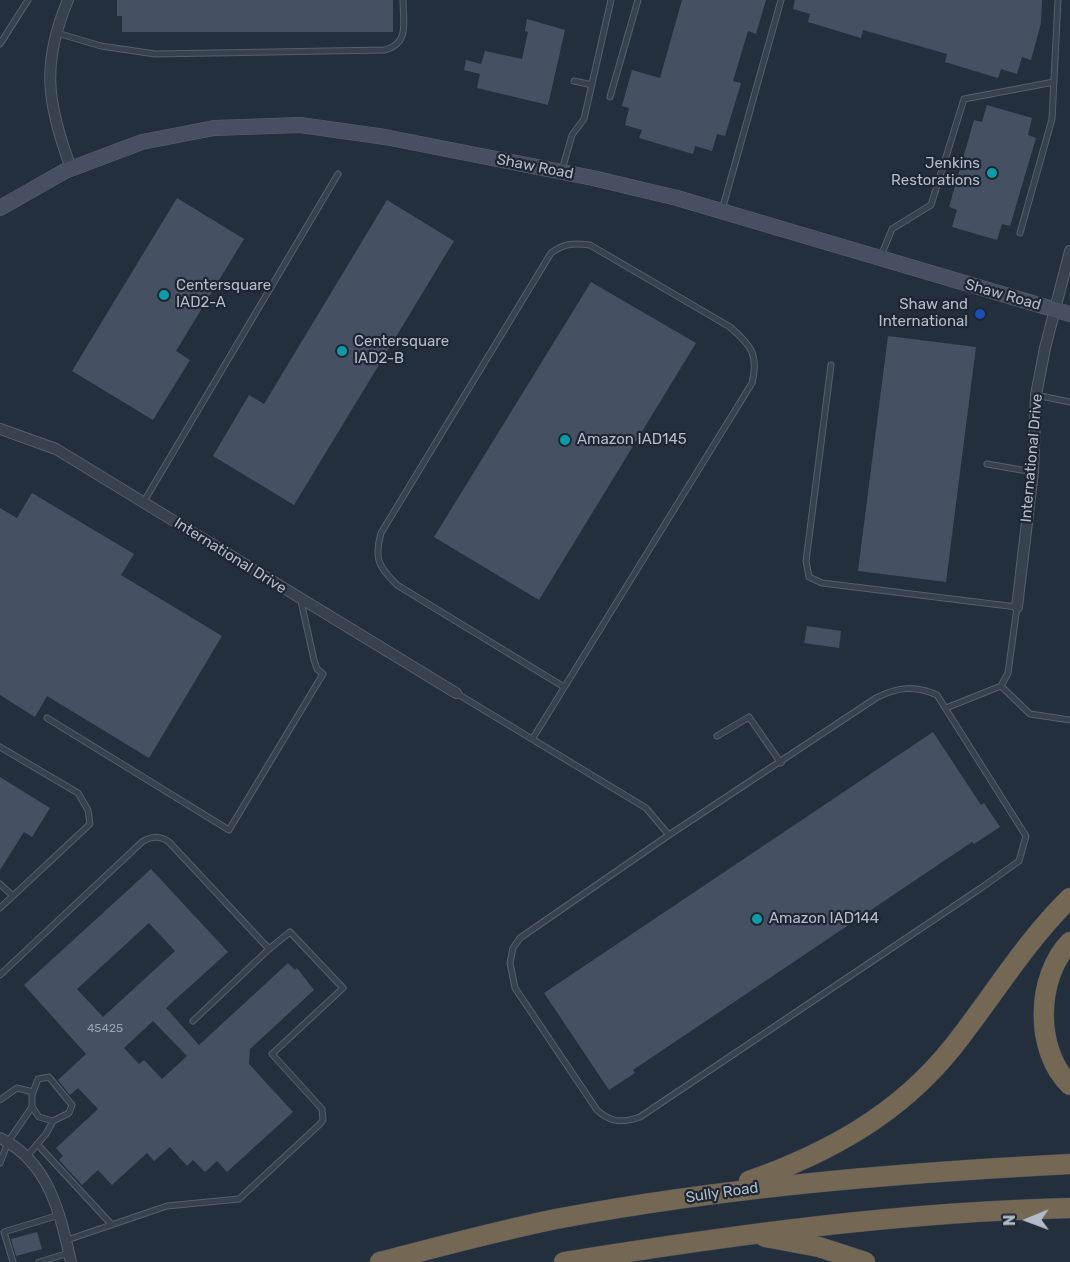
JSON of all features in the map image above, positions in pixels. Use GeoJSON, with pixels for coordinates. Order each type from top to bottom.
{"type":"FeatureCollection","features":[{"type":"Feature","properties":{"kind":"highway"},"geometry":{"type":"LineString","coordinates":[[698,1196],[769,1174],[817,1154],[853,1136],[908,1096],[952,1048],[1040,927],[1070,898]]}},
{"type":"Feature","properties":{"kind":"highway"},"geometry":{"type":"LineString","coordinates":[[1070,942],[1053,965],[1045,991],[1044,1017],[1049,1046],[1064,1079],[1070,1085]]}},
{"type":"Feature","properties":{"kind":"highway","name":"Sully Road"},"geometry":{"type":"LineString","coordinates":[[380,1262],[533,1224],[698,1196],[878,1176],[1070,1164]]}},
{"type":"Feature","properties":{"kind":"highway"},"geometry":{"type":"LineString","coordinates":[[564,1262],[733,1235],[822,1224],[916,1216],[1070,1208]]}},
{"type":"Feature","properties":{"kind":"highway"},"geometry":{"type":"LineString","coordinates":[[733,1235],[758,1236],[819,1247],[865,1262]]}},
{"type":"Feature","properties":{"kind":"main road","name":"Shaw Road"},"geometry":{"type":"LineString","coordinates":[[0,208],[71,168],[122,148],[174,134],[225,127],[300,125],[386,137],[677,198],[1063,312]]}},
{"type":"Feature","properties":{"kind":"street"},"geometry":{"type":"LineString","coordinates":[[68,0],[55,32],[49,71],[56,129],[71,168]]}},
{"type":"Feature","properties":{"kind":"street","name":"International Drive"},"geometry":{"type":"LineString","coordinates":[[1017,607],[1033,472],[1036,395],[1063,312],[1070,251]]}},
{"type":"Feature","properties":{"kind":"street","name":"International Drive"},"geometry":{"type":"LineString","coordinates":[[0,429],[56,449],[301,601],[456,693]]}},
{"type":"Feature","properties":{"kind":"street"},"geometry":{"type":"LineString","coordinates":[[4,1140],[27,1156],[46,1179],[67,1240],[70,1258]]}},
{"type":"Feature","properties":{"kind":"lane"},"geometry":{"type":"LineString","coordinates":[[0,44],[28,0]]}},
{"type":"Feature","properties":{"kind":"lane"},"geometry":{"type":"LineString","coordinates":[[55,32],[101,46],[155,54],[385,50],[397,47],[402,40],[403,0]]}},
{"type":"Feature","properties":{"kind":"lane"},"geometry":{"type":"LineString","coordinates":[[561,172],[572,135],[584,119],[611,0]]}},
{"type":"Feature","properties":{"kind":"lane"},"geometry":{"type":"LineString","coordinates":[[610,97],[638,0]]}},
{"type":"Feature","properties":{"kind":"lane"},"geometry":{"type":"LineString","coordinates":[[722,211],[781,0]]}},
{"type":"Feature","properties":{"kind":"lane"},"geometry":{"type":"LineString","coordinates":[[1020,233],[1052,119],[1058,0]]}},
{"type":"Feature","properties":{"kind":"lane"},"geometry":{"type":"LineString","coordinates":[[574,81],[592,85]]}},
{"type":"Feature","properties":{"kind":"lane"},"geometry":{"type":"LineString","coordinates":[[880,259],[891,228],[931,205],[964,99],[1054,82]]}},
{"type":"Feature","properties":{"kind":"lane"},"geometry":{"type":"LineString","coordinates":[[143,503],[338,174]]}},
{"type":"Feature","properties":{"kind":"lane"},"geometry":{"type":"LineString","coordinates":[[532,738],[564,687],[752,383],[755,358],[745,340],[730,327],[590,245],[575,243],[564,244],[551,253],[381,533],[376,552],[383,571],[397,585],[564,687]]}},
{"type":"Feature","properties":{"kind":"lane"},"geometry":{"type":"LineString","coordinates":[[831,365],[807,561],[809,577],[822,583],[1017,607],[1008,673],[1001,687],[946,708]]}},
{"type":"Feature","properties":{"kind":"lane"},"geometry":{"type":"LineString","coordinates":[[1036,395],[1070,402]]}},
{"type":"Feature","properties":{"kind":"lane"},"geometry":{"type":"LineString","coordinates":[[987,464],[1033,472]]}},
{"type":"Feature","properties":{"kind":"lane"},"geometry":{"type":"LineString","coordinates":[[47,718],[229,830],[323,674],[317,669],[314,660],[301,601]]}},
{"type":"Feature","properties":{"kind":"lane"},"geometry":{"type":"LineString","coordinates":[[1001,687],[1030,714],[1070,720]]}},
{"type":"Feature","properties":{"kind":"lane"},"geometry":{"type":"LineString","coordinates":[[922,688],[937,695],[946,708],[1022,826],[1026,836],[1018,861],[640,1117],[624,1122],[614,1120],[597,1110],[515,987],[511,977],[510,963],[513,948],[520,938],[669,835],[893,689],[922,688]]}},
{"type":"Feature","properties":{"kind":"lane"},"geometry":{"type":"LineString","coordinates":[[456,693],[646,808],[669,835]]}},
{"type":"Feature","properties":{"kind":"lane"},"geometry":{"type":"LineString","coordinates":[[717,736],[749,717],[780,763]]}},
{"type":"Feature","properties":{"kind":"lane"},"geometry":{"type":"LineString","coordinates":[[0,747],[78,793],[88,810],[90,824],[0,908]]}},
{"type":"Feature","properties":{"kind":"lane"},"geometry":{"type":"LineString","coordinates":[[0,975],[142,842],[152,838],[170,842],[269,949]]}},
{"type":"Feature","properties":{"kind":"lane"},"geometry":{"type":"LineString","coordinates":[[0,884],[13,896]]}},
{"type":"Feature","properties":{"kind":"lane"},"geometry":{"type":"LineString","coordinates":[[67,1240],[167,1206],[239,1199],[324,1120],[322,1109],[272,1054],[343,988],[290,932],[193,1021]]}},
{"type":"Feature","properties":{"kind":"lane"},"geometry":{"type":"LineString","coordinates":[[0,1164],[4,1140],[32,1107],[33,1092],[38,1079],[49,1077],[71,1102],[69,1113],[53,1121],[27,1156]]}},
{"type":"Feature","properties":{"kind":"lane"},"geometry":{"type":"LineString","coordinates":[[0,1100],[17,1088],[33,1092]]}},
{"type":"Feature","properties":{"kind":"lane"},"geometry":{"type":"LineString","coordinates":[[32,1107],[39,1117],[53,1121]]}},
{"type":"Feature","properties":{"kind":"lane"},"geometry":{"type":"LineString","coordinates":[[37,1144],[112,1224]]}},
{"type":"Feature","properties":{"kind":"lane"},"geometry":{"type":"LineString","coordinates":[[13,1262],[4,1232],[59,1215]]}},
{"type":"Feature","properties":{"kind":"lane"},"geometry":{"type":"LineString","coordinates":[[39,1262],[70,1258]]}},
{"type":"Feature","properties":{"kind":"building"},"geometry":{"type":"Polygon","coordinates":[[[117,0],[393,0],[393,32],[122,32],[122,16],[117,16],[117,0]]]}},
{"type":"Feature","properties":{"kind":"building"},"geometry":{"type":"Polygon","coordinates":[[[682,0],[766,0],[756,34],[748,31],[733,81],[741,83],[725,136],[717,134],[712,151],[695,146],[693,154],[639,138],[642,130],[625,125],[629,108],[622,106],[632,70],[660,78],[682,0]]]}},
{"type":"Feature","properties":{"kind":"building"},"geometry":{"type":"Polygon","coordinates":[[[795,0],[1042,0],[1041,23],[1031,60],[1022,57],[1017,74],[1001,69],[998,78],[945,62],[947,54],[863,30],[861,38],[808,22],[810,14],[793,9],[795,0]]]}},
{"type":"Feature","properties":{"kind":"building"},"geometry":{"type":"Polygon","coordinates":[[[527,19],[565,30],[548,105],[477,88],[480,74],[464,70],[466,60],[481,64],[485,51],[522,59],[528,32],[525,31],[527,19]]]}},
{"type":"Feature","properties":{"kind":"building","name":"Jenkins Restorations"},"geometry":{"type":"Polygon","coordinates":[[[987,105],[1032,118],[1028,135],[1036,138],[1010,226],[1002,224],[997,240],[952,227],[957,210],[949,207],[974,120],[982,122],[987,105]]]}},
{"type":"Feature","properties":{"kind":"building","name":"Centersquare IAD2-A"},"geometry":{"type":"Polygon","coordinates":[[[177,198],[244,239],[176,351],[190,360],[153,420],[72,371],[177,198]]]}},
{"type":"Feature","properties":{"kind":"building","name":"Centersquare IAD2-B"},"geometry":{"type":"Polygon","coordinates":[[[387,200],[454,241],[294,505],[213,456],[249,395],[264,404],[387,200]]]}},
{"type":"Feature","properties":{"kind":"building","name":"Amazon IAD145"},"geometry":{"type":"Polygon","coordinates":[[[591,282],[696,343],[539,600],[434,537],[591,282]]]}},
{"type":"Feature","properties":{"kind":"building"},"geometry":{"type":"Polygon","coordinates":[[[888,336],[976,347],[946,582],[858,571],[888,336]]]}},
{"type":"Feature","properties":{"kind":"building"},"geometry":{"type":"Polygon","coordinates":[[[32,493],[134,554],[121,575],[222,636],[149,758],[47,696],[35,717],[0,695],[0,508],[17,518],[32,493]]]}},
{"type":"Feature","properties":{"kind":"building"},"geometry":{"type":"Polygon","coordinates":[[[807,626],[841,631],[839,648],[804,643],[807,626]]]}},
{"type":"Feature","properties":{"kind":"building","name":"Amazon IAD144"},"geometry":{"type":"Polygon","coordinates":[[[933,732],[981,805],[984,803],[1000,827],[974,844],[972,842],[633,1070],[635,1073],[609,1090],[544,993],[933,732]]]}},
{"type":"Feature","properties":{"kind":"building"},"geometry":{"type":"Polygon","coordinates":[[[0,777],[50,808],[32,837],[24,832],[0,870],[0,777]]]}},
{"type":"Feature","properties":{"kind":"building"},"geometry":{"type":"Polygon","coordinates":[[[151,869],[228,952],[166,1008],[199,1045],[288,963],[295,970],[297,968],[314,990],[250,1049],[249,1064],[293,1112],[227,1172],[217,1161],[205,1172],[193,1160],[187,1166],[170,1147],[154,1161],[147,1153],[112,1185],[98,1170],[82,1185],[59,1160],[63,1156],[56,1148],[98,1109],[78,1088],[70,1095],[58,1080],[86,1054],[24,985],[151,869]],[[149,923],[77,989],[103,1017],[175,951],[149,923]],[[153,1021],[124,1048],[139,1064],[144,1060],[162,1079],[187,1056],[153,1021]]]}},
{"type":"Feature","properties":{"kind":"building"},"geometry":{"type":"Polygon","coordinates":[[[37,1232],[42,1249],[16,1256],[11,1239],[37,1232]]]}},
{"type":"Feature","properties":{"kind":"place","name":"Jenkins Restorations"},"geometry":{"type":"Point","coordinates":[992,173]}},
{"type":"Feature","properties":{"kind":"place","name":"Centersquare IAD2-A"},"geometry":{"type":"Point","coordinates":[164,295]}},
{"type":"Feature","properties":{"kind":"place","name":"Shaw and International"},"geometry":{"type":"Point","coordinates":[980,314]}},
{"type":"Feature","properties":{"kind":"place","name":"Centersquare IAD2-B"},"geometry":{"type":"Point","coordinates":[342,351]}},
{"type":"Feature","properties":{"kind":"place","name":"Amazon IAD145"},"geometry":{"type":"Point","coordinates":[565,440]}},
{"type":"Feature","properties":{"kind":"place","name":"Amazon IAD144"},"geometry":{"type":"Point","coordinates":[757,919]}}]}
